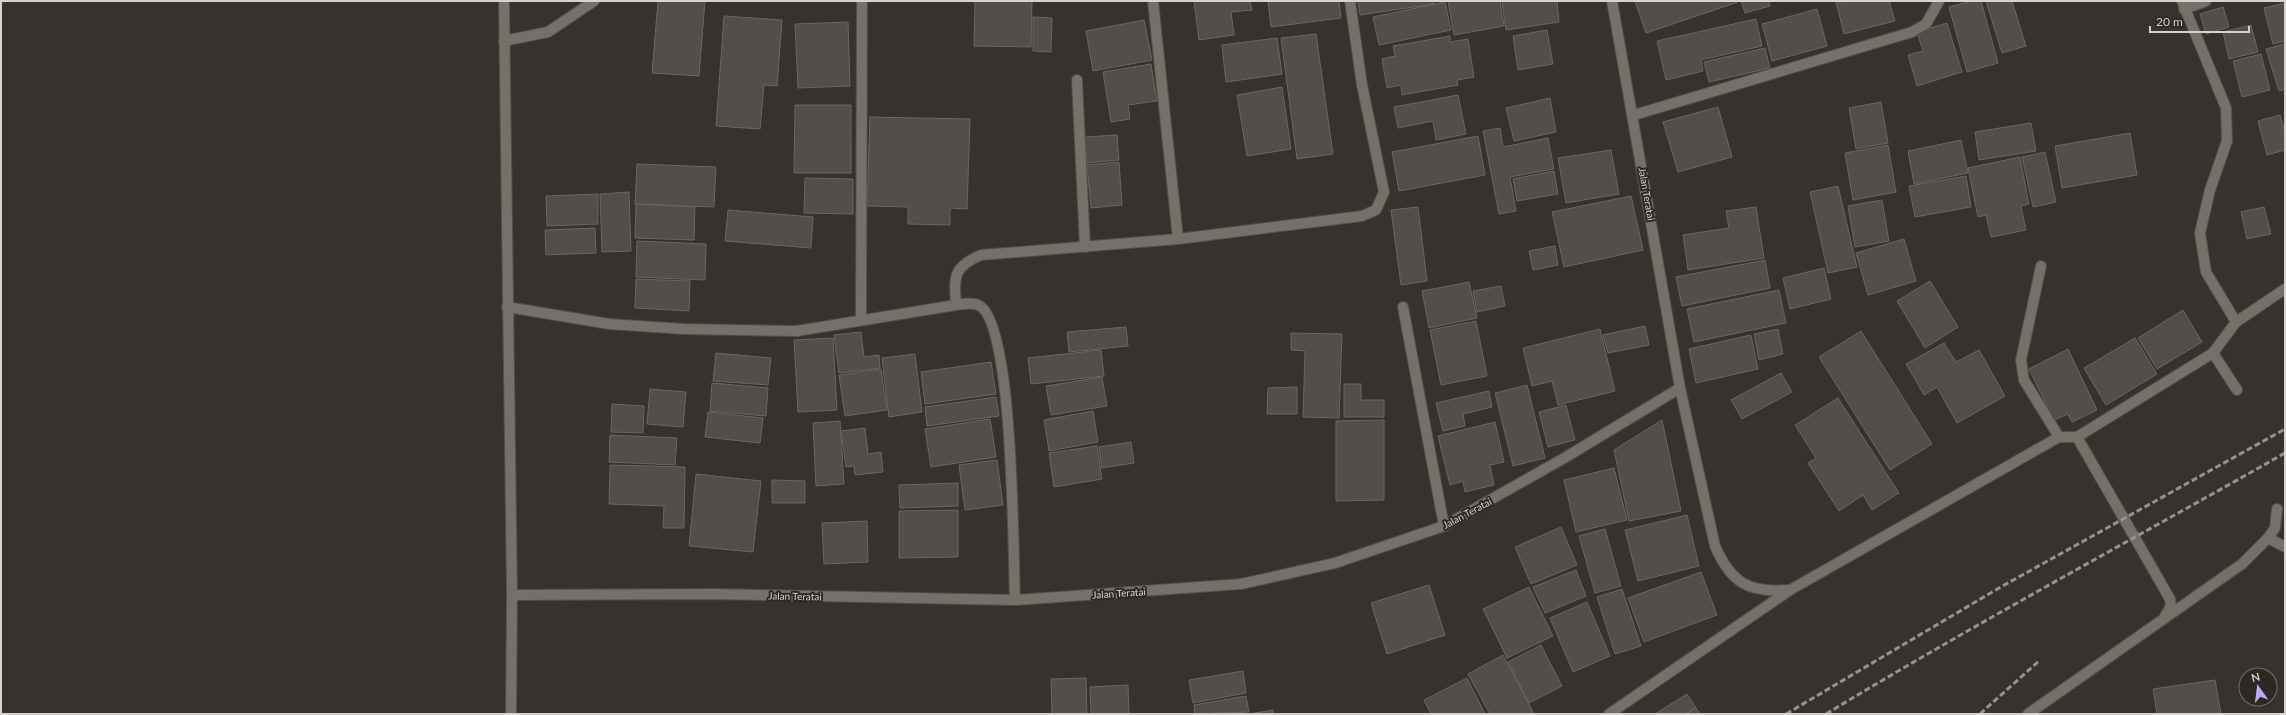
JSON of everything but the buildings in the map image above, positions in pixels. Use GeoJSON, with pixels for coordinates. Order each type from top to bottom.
{"type":"FeatureCollection","features":[{"type":"Feature","properties":{"kind":"street"},"geometry":{"type":"LineString","coordinates":[[504,1],[512,595],[511,714]]}},
{"type":"Feature","properties":{"kind":"street"},"geometry":{"type":"LineString","coordinates":[[504,41],[548,32],[594,1]]}},
{"type":"Feature","properties":{"kind":"street"},"geometry":{"type":"LineString","coordinates":[[861,320],[862,1]]}},
{"type":"Feature","properties":{"kind":"street"},"geometry":{"type":"LineString","coordinates":[[1153,1],[1178,239]]}},
{"type":"Feature","properties":{"kind":"street"},"geometry":{"type":"LineString","coordinates":[[956,305],[957,274],[964,262],[981,255],[1178,239],[1362,216],[1376,210],[1384,192],[1362,85],[1350,1]]}},
{"type":"Feature","properties":{"kind":"street","name":"Jalan Teratai"},"geometry":{"type":"LineString","coordinates":[[1612,1],[1634,115],[1680,388],[1715,546],[1722,563],[1734,578],[1749,588],[1768,592],[1790,590]]}},
{"type":"Feature","properties":{"kind":"street"},"geometry":{"type":"LineString","coordinates":[[1634,115],[1912,32],[1926,24],[1939,1]]}},
{"type":"Feature","properties":{"kind":"street"},"geometry":{"type":"LineString","coordinates":[[2206,1],[2183,5],[2226,108],[2227,141],[2210,190],[2200,233],[2206,272],[2236,322]]}},
{"type":"Feature","properties":{"kind":"street"},"geometry":{"type":"LineString","coordinates":[[1077,80],[1085,247]]}},
{"type":"Feature","properties":{"kind":"street"},"geometry":{"type":"LineString","coordinates":[[2041,266],[2021,360],[2024,380],[2059,437]]}},
{"type":"Feature","properties":{"kind":"street"},"geometry":{"type":"LineString","coordinates":[[1609,714],[1790,590],[2059,437],[2077,437],[2213,353],[2236,322],[2285,289]]}},
{"type":"Feature","properties":{"kind":"street"},"geometry":{"type":"LineString","coordinates":[[507,307],[609,324],[684,329],[797,331],[956,305],[973,304],[981,306],[989,317],[997,340],[1004,383],[1010,444],[1015,600]]}},
{"type":"Feature","properties":{"kind":"street"},"geometry":{"type":"LineString","coordinates":[[1403,306],[1444,526]]}},
{"type":"Feature","properties":{"kind":"street"},"geometry":{"type":"LineString","coordinates":[[2213,353],[2237,390]]}},
{"type":"Feature","properties":{"kind":"street","name":"Jalan Teratai"},"geometry":{"type":"LineString","coordinates":[[512,595],[710,594],[1015,600],[1241,584],[1335,564],[1444,526],[1566,457],[1680,388]]}},
{"type":"Feature","properties":{"kind":"street"},"geometry":{"type":"LineString","coordinates":[[2077,437],[2170,599],[2171,606],[2168,613],[2159,622]]}},
{"type":"Feature","properties":{"kind":"street"},"geometry":{"type":"LineString","coordinates":[[2028,714],[2242,564],[2268,538],[2275,528],[2277,509]]}},
{"type":"Feature","properties":{"kind":"street"},"geometry":{"type":"LineString","coordinates":[[2268,538],[2285,547]]}},
{"type":"Feature","properties":{"kind":"railway"},"geometry":{"type":"LineString","coordinates":[[1786,714],[1999,588],[2285,429]]}},
{"type":"Feature","properties":{"kind":"railway"},"geometry":{"type":"LineString","coordinates":[[1826,714],[1997,614],[2285,453]]}},
{"type":"Feature","properties":{"kind":"railway"},"geometry":{"type":"LineString","coordinates":[[1980,714],[2040,660]]}}]}
